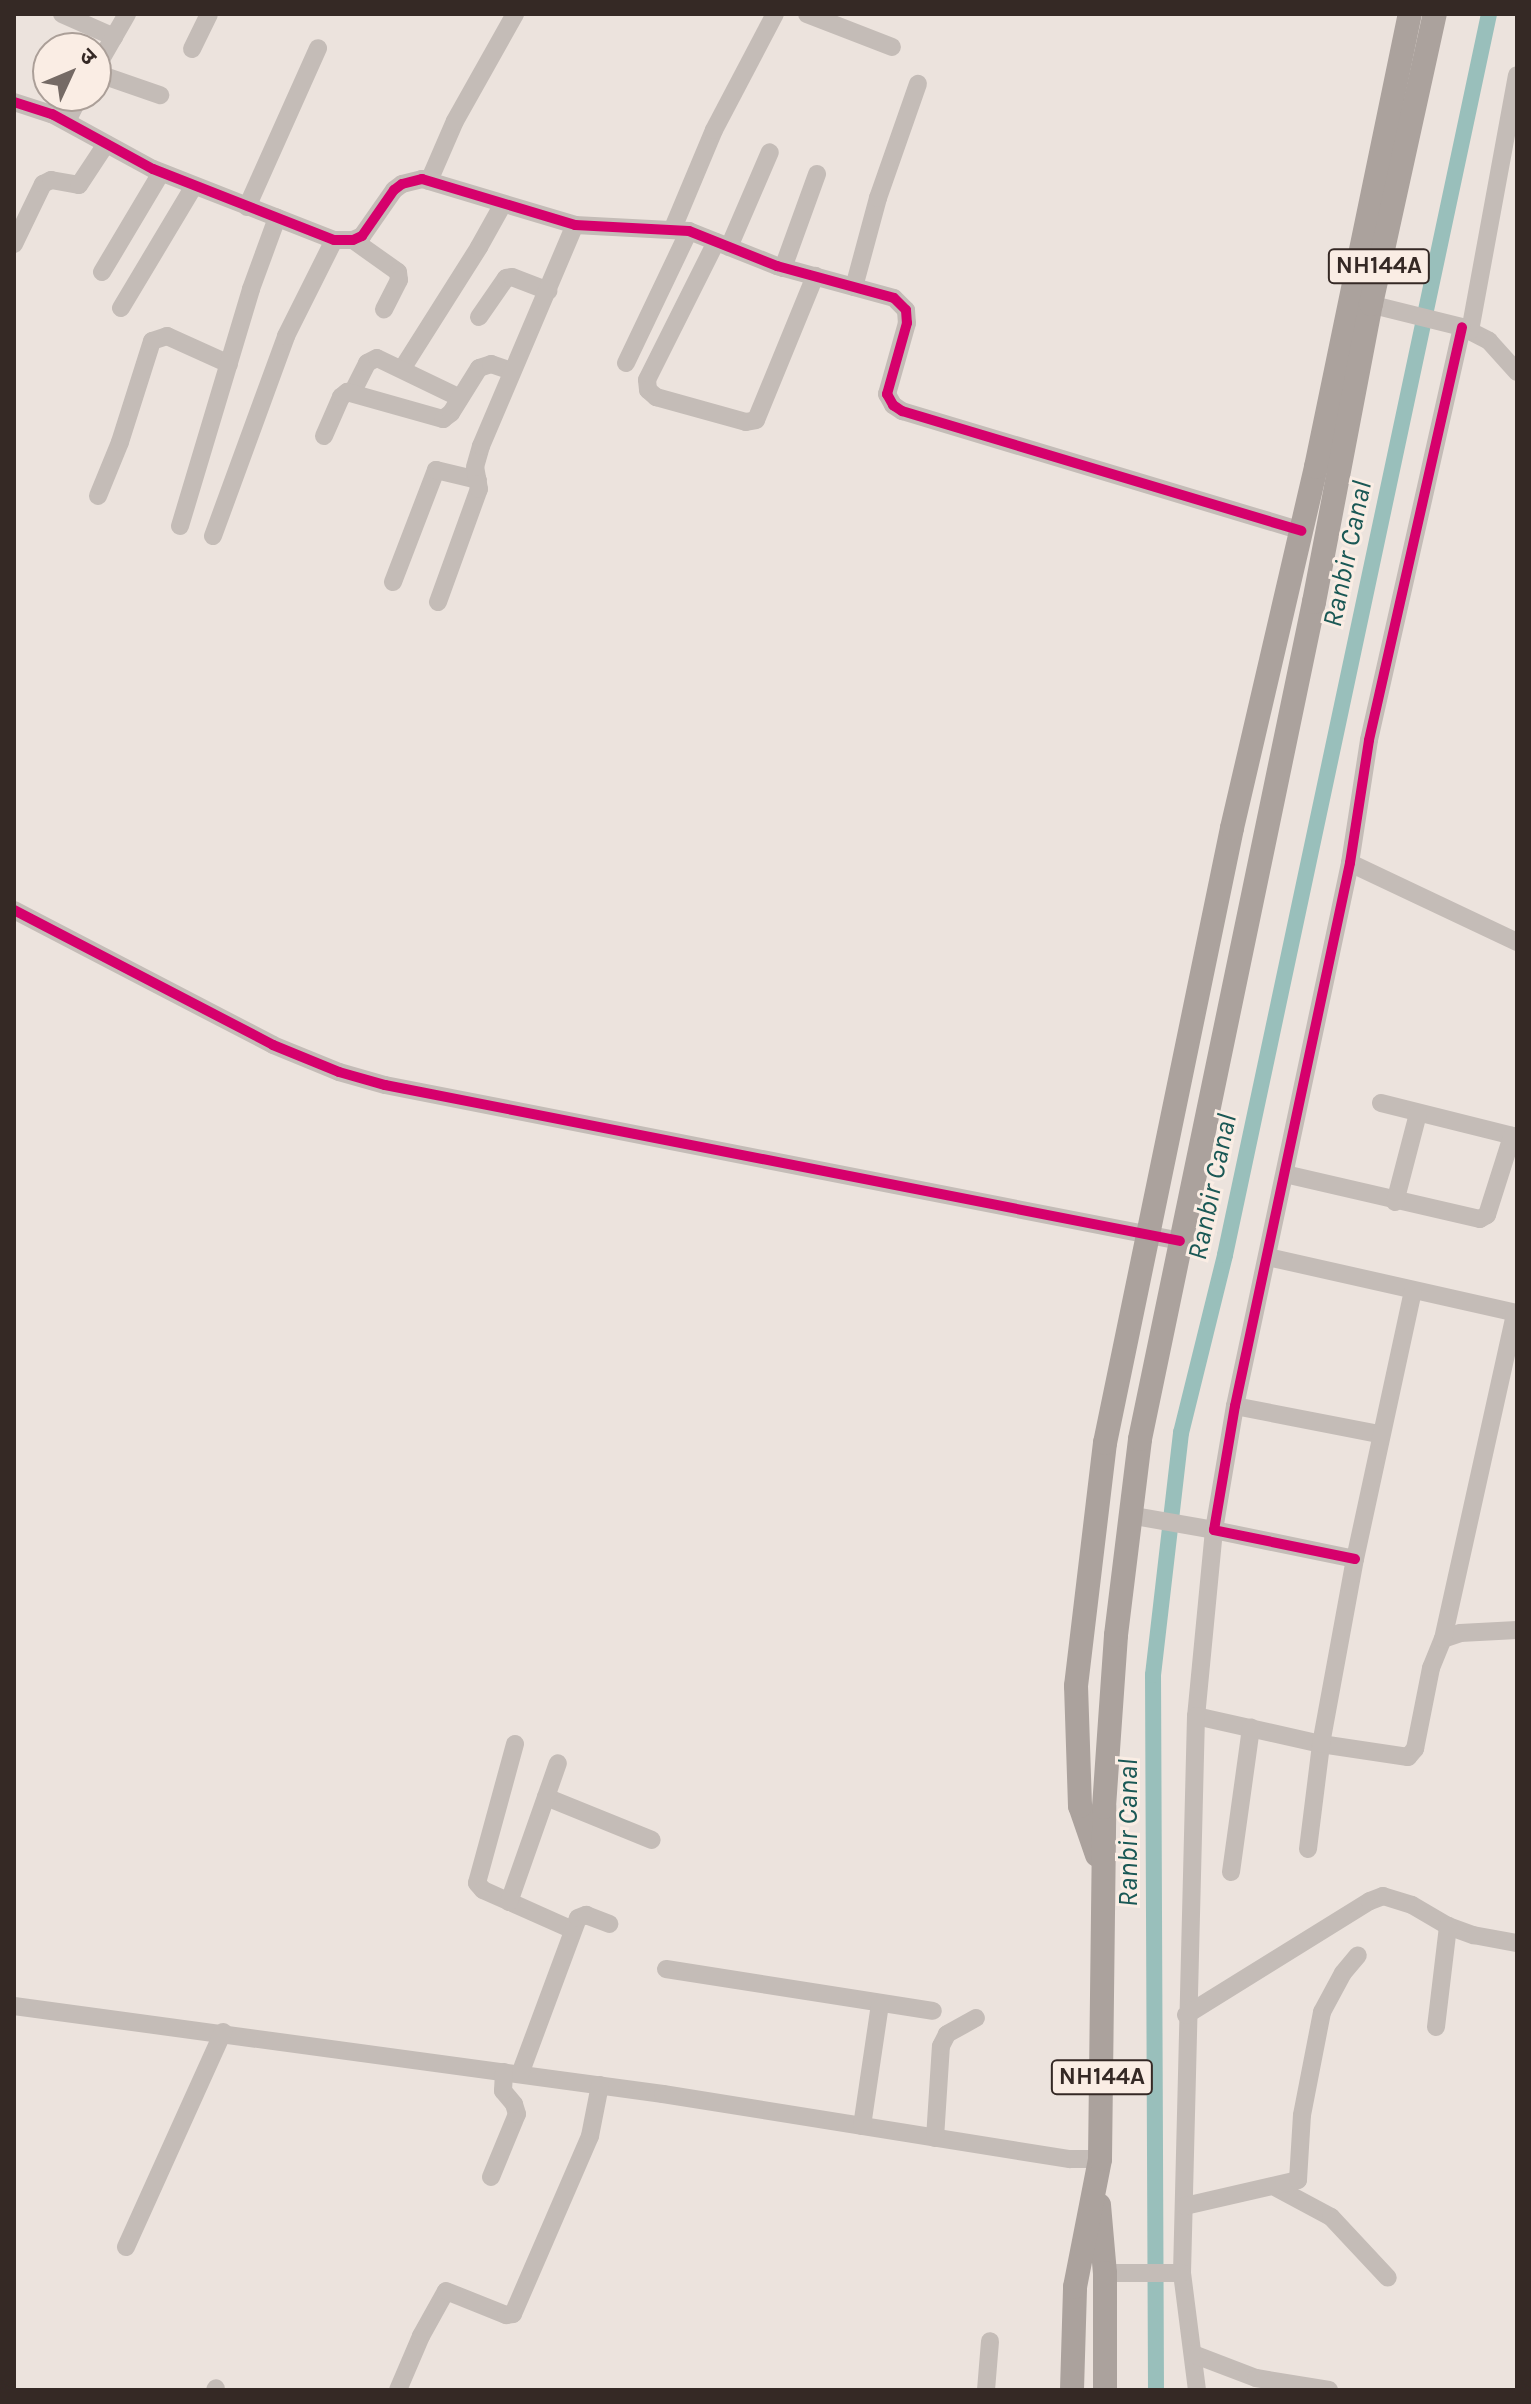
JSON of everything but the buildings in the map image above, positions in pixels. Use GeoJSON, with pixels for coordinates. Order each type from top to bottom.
{"type":"FeatureCollection","features":[{"type":"Feature","properties":{"kind":"highway","name":"NH144A"},"geometry":{"type":"LineString","coordinates":[[1105,2390],[1105,2273],[1097,2186],[1103,2057],[1100,1968],[1102,1877],[1115,1650],[1140,1518],[1152,1370],[1314,602],[1360,302],[1410,14]]}},
{"type":"Feature","properties":{"kind":"highway","name":"NH144A"},"geometry":{"type":"LineString","coordinates":[[1301,531],[1435,14]]}},
{"type":"Feature","properties":{"kind":"highway"},"geometry":{"type":"LineString","coordinates":[[1102,1877],[1080,1806],[1076,1686],[1105,1443],[1232,828],[1301,531]]}},
{"type":"Feature","properties":{"kind":"highway"},"geometry":{"type":"LineString","coordinates":[[1072,2390],[1075,2287],[1097,2186]]}},
{"type":"Feature","properties":{"kind":"street"},"geometry":{"type":"LineString","coordinates":[[62,14],[114,37]]}},
{"type":"Feature","properties":{"kind":"street"},"geometry":{"type":"LineString","coordinates":[[112,41],[127,14]]}},
{"type":"Feature","properties":{"kind":"street"},"geometry":{"type":"LineString","coordinates":[[192,49],[209,14]]}},
{"type":"Feature","properties":{"kind":"street"},"geometry":{"type":"LineString","coordinates":[[429,181],[455,121],[515,14]]}},
{"type":"Feature","properties":{"kind":"street"},"geometry":{"type":"LineString","coordinates":[[626,363],[681,230],[714,130],[775,14]]}},
{"type":"Feature","properties":{"kind":"street"},"geometry":{"type":"LineString","coordinates":[[807,14],[892,47]]}},
{"type":"Feature","properties":{"kind":"street"},"geometry":{"type":"LineString","coordinates":[[247,207],[318,48]]}},
{"type":"Feature","properties":{"kind":"street"},"geometry":{"type":"LineString","coordinates":[[1197,2390],[1193,2354],[1174,2273],[1185,2206],[1186,2015],[1196,1716],[1214,1530],[1235,1406],[1350,863],[1369,740],[1466,329],[1517,75]]}},
{"type":"Feature","properties":{"kind":"street"},"geometry":{"type":"LineString","coordinates":[[112,77],[160,95]]}},
{"type":"Feature","properties":{"kind":"street"},"geometry":{"type":"LineString","coordinates":[[854,287],[878,198],[918,84]]}},
{"type":"Feature","properties":{"kind":"street"},"geometry":{"type":"LineString","coordinates":[[14,102],[67,121],[161,173],[344,240],[398,272],[399,280],[384,309]]}},
{"type":"Feature","properties":{"kind":"street"},"geometry":{"type":"LineString","coordinates":[[67,121],[72,112]]}},
{"type":"Feature","properties":{"kind":"street"},"geometry":{"type":"LineString","coordinates":[[14,244],[43,184],[51,180],[79,185],[106,144]]}},
{"type":"Feature","properties":{"kind":"street"},"geometry":{"type":"LineString","coordinates":[[770,152],[647,380],[648,390],[656,397],[746,422],[756,420],[815,276]]}},
{"type":"Feature","properties":{"kind":"street"},"geometry":{"type":"LineString","coordinates":[[102,272],[161,173]]}},
{"type":"Feature","properties":{"kind":"street"},"geometry":{"type":"LineString","coordinates":[[783,268],[817,174]]}},
{"type":"Feature","properties":{"kind":"street"},"geometry":{"type":"LineString","coordinates":[[213,536],[286,336],[344,240],[369,228],[386,200],[402,184],[422,179],[575,225],[628,230],[681,230],[783,268],[894,298],[906,310],[907,323],[887,394],[893,405],[902,411],[1301,531]]}},
{"type":"Feature","properties":{"kind":"street"},"geometry":{"type":"LineString","coordinates":[[121,308],[194,186]]}},
{"type":"Feature","properties":{"kind":"street"},"geometry":{"type":"LineString","coordinates":[[402,369],[503,204]]}},
{"type":"Feature","properties":{"kind":"street"},"geometry":{"type":"LineString","coordinates":[[180,526],[277,218]]}},
{"type":"Feature","properties":{"kind":"street"},"geometry":{"type":"LineString","coordinates":[[438,602],[476,497],[478,480],[475,467],[481,446],[575,225]]}},
{"type":"Feature","properties":{"kind":"street"},"geometry":{"type":"LineString","coordinates":[[479,317],[506,278],[512,277],[548,291]]}},
{"type":"Feature","properties":{"kind":"street"},"geometry":{"type":"LineString","coordinates":[[1360,302],[1466,329],[1489,341],[1517,372]]}},
{"type":"Feature","properties":{"kind":"street"},"geometry":{"type":"LineString","coordinates":[[98,496],[120,442],[152,341],[167,336],[229,364]]}},
{"type":"Feature","properties":{"kind":"street"},"geometry":{"type":"LineString","coordinates":[[352,393],[370,360],[377,358],[460,398]]}},
{"type":"Feature","properties":{"kind":"street"},"geometry":{"type":"LineString","coordinates":[[324,436],[341,397],[352,393],[438,419],[447,417],[485,364],[511,371]]}},
{"type":"Feature","properties":{"kind":"street"},"geometry":{"type":"LineString","coordinates":[[393,582],[434,472],[441,469],[478,480]]}},
{"type":"Feature","properties":{"kind":"street"},"geometry":{"type":"LineString","coordinates":[[1350,863],[1517,942]]}},
{"type":"Feature","properties":{"kind":"street"},"geometry":{"type":"LineString","coordinates":[[14,910],[273,1045],[339,1072],[385,1085],[1180,1241]]}},
{"type":"Feature","properties":{"kind":"street"},"geometry":{"type":"LineString","coordinates":[[1285,1174],[1395,1202],[1474,1219],[1484,1218],[1515,1136],[1381,1103]]}},
{"type":"Feature","properties":{"kind":"street"},"geometry":{"type":"LineString","coordinates":[[1395,1202],[1418,1114]]}},
{"type":"Feature","properties":{"kind":"street"},"geometry":{"type":"LineString","coordinates":[[1196,1716],[1321,1744],[1404,1758],[1412,1753],[1431,1668],[1443,1639],[1516,1313],[1268,1257]]}},
{"type":"Feature","properties":{"kind":"street"},"geometry":{"type":"LineString","coordinates":[[1308,1849],[1321,1744],[1355,1559],[1379,1434],[1413,1291]]}},
{"type":"Feature","properties":{"kind":"street"},"geometry":{"type":"LineString","coordinates":[[1235,1406],[1379,1434]]}},
{"type":"Feature","properties":{"kind":"street"},"geometry":{"type":"LineString","coordinates":[[1140,1518],[1355,1559]]}},
{"type":"Feature","properties":{"kind":"street"},"geometry":{"type":"LineString","coordinates":[[1443,1639],[1460,1633],[1517,1630]]}},
{"type":"Feature","properties":{"kind":"street"},"geometry":{"type":"LineString","coordinates":[[1231,1872],[1251,1727]]}},
{"type":"Feature","properties":{"kind":"street"},"geometry":{"type":"LineString","coordinates":[[515,1744],[476,1880],[483,1890],[573,1930]]}},
{"type":"Feature","properties":{"kind":"street"},"geometry":{"type":"LineString","coordinates":[[509,1902],[558,1763]]}},
{"type":"Feature","properties":{"kind":"street"},"geometry":{"type":"LineString","coordinates":[[546,1797],[652,1840]]}},
{"type":"Feature","properties":{"kind":"street"},"geometry":{"type":"LineString","coordinates":[[1186,2015],[1370,1901],[1394,1898],[1448,1926],[1517,1943]]}},
{"type":"Feature","properties":{"kind":"street"},"geometry":{"type":"LineString","coordinates":[[491,2177],[517,2114],[507,2080],[573,1930],[583,1915],[609,1924]]}},
{"type":"Feature","properties":{"kind":"street"},"geometry":{"type":"LineString","coordinates":[[1436,2027],[1448,1926]]}},
{"type":"Feature","properties":{"kind":"street"},"geometry":{"type":"LineString","coordinates":[[1185,2206],[1275,2187],[1300,2177],[1302,2115],[1322,2012],[1343,1973],[1358,1955]]}},
{"type":"Feature","properties":{"kind":"street"},"geometry":{"type":"LineString","coordinates":[[666,1969],[933,2011]]}},
{"type":"Feature","properties":{"kind":"street"},"geometry":{"type":"LineString","coordinates":[[862,2126],[880,2004]]}},
{"type":"Feature","properties":{"kind":"street"},"geometry":{"type":"LineString","coordinates":[[14,2006],[223,2032],[598,2097],[862,2126],[1070,2159],[1100,2159]]}},
{"type":"Feature","properties":{"kind":"street"},"geometry":{"type":"LineString","coordinates":[[935,2138],[941,2046],[947,2034],[976,2018]]}},
{"type":"Feature","properties":{"kind":"street"},"geometry":{"type":"LineString","coordinates":[[126,2247],[223,2032]]}},
{"type":"Feature","properties":{"kind":"street"},"geometry":{"type":"LineString","coordinates":[[398,2390],[421,2336],[446,2291],[506,2315],[513,2314],[564,2202],[598,2097]]}},
{"type":"Feature","properties":{"kind":"street"},"geometry":{"type":"LineString","coordinates":[[1275,2187],[1331,2217],[1388,2278]]}},
{"type":"Feature","properties":{"kind":"street"},"geometry":{"type":"LineString","coordinates":[[1105,2273],[1174,2273]]}},
{"type":"Feature","properties":{"kind":"street"},"geometry":{"type":"LineString","coordinates":[[986,2390],[990,2341]]}},
{"type":"Feature","properties":{"kind":"street"},"geometry":{"type":"LineString","coordinates":[[1193,2354],[1256,2378],[1329,2390]]}},
{"type":"Feature","properties":{"kind":"waterway","name":"Ranbir Canal"},"geometry":{"type":"LineString","coordinates":[[1156,2390],[1153,1675],[1181,1433],[1225,1255],[1489,14]]}},
{"type":"Feature","properties":{"kind":"cycle path"},"geometry":{"type":"LineString","coordinates":[[14,102],[52,114],[153,169],[334,240],[353,240],[362,236],[394,190],[402,184],[422,179],[575,225],[689,231],[777,266],[894,298],[906,310],[907,323],[887,394],[893,405],[902,411],[1301,531]]}},
{"type":"Feature","properties":{"kind":"cycle path"},"geometry":{"type":"LineString","coordinates":[[1355,1559],[1214,1530],[1235,1406],[1350,863],[1369,740],[1462,327]]}},
{"type":"Feature","properties":{"kind":"cycle path"},"geometry":{"type":"LineString","coordinates":[[14,910],[273,1045],[339,1072],[385,1085],[1180,1241]]}}]}
